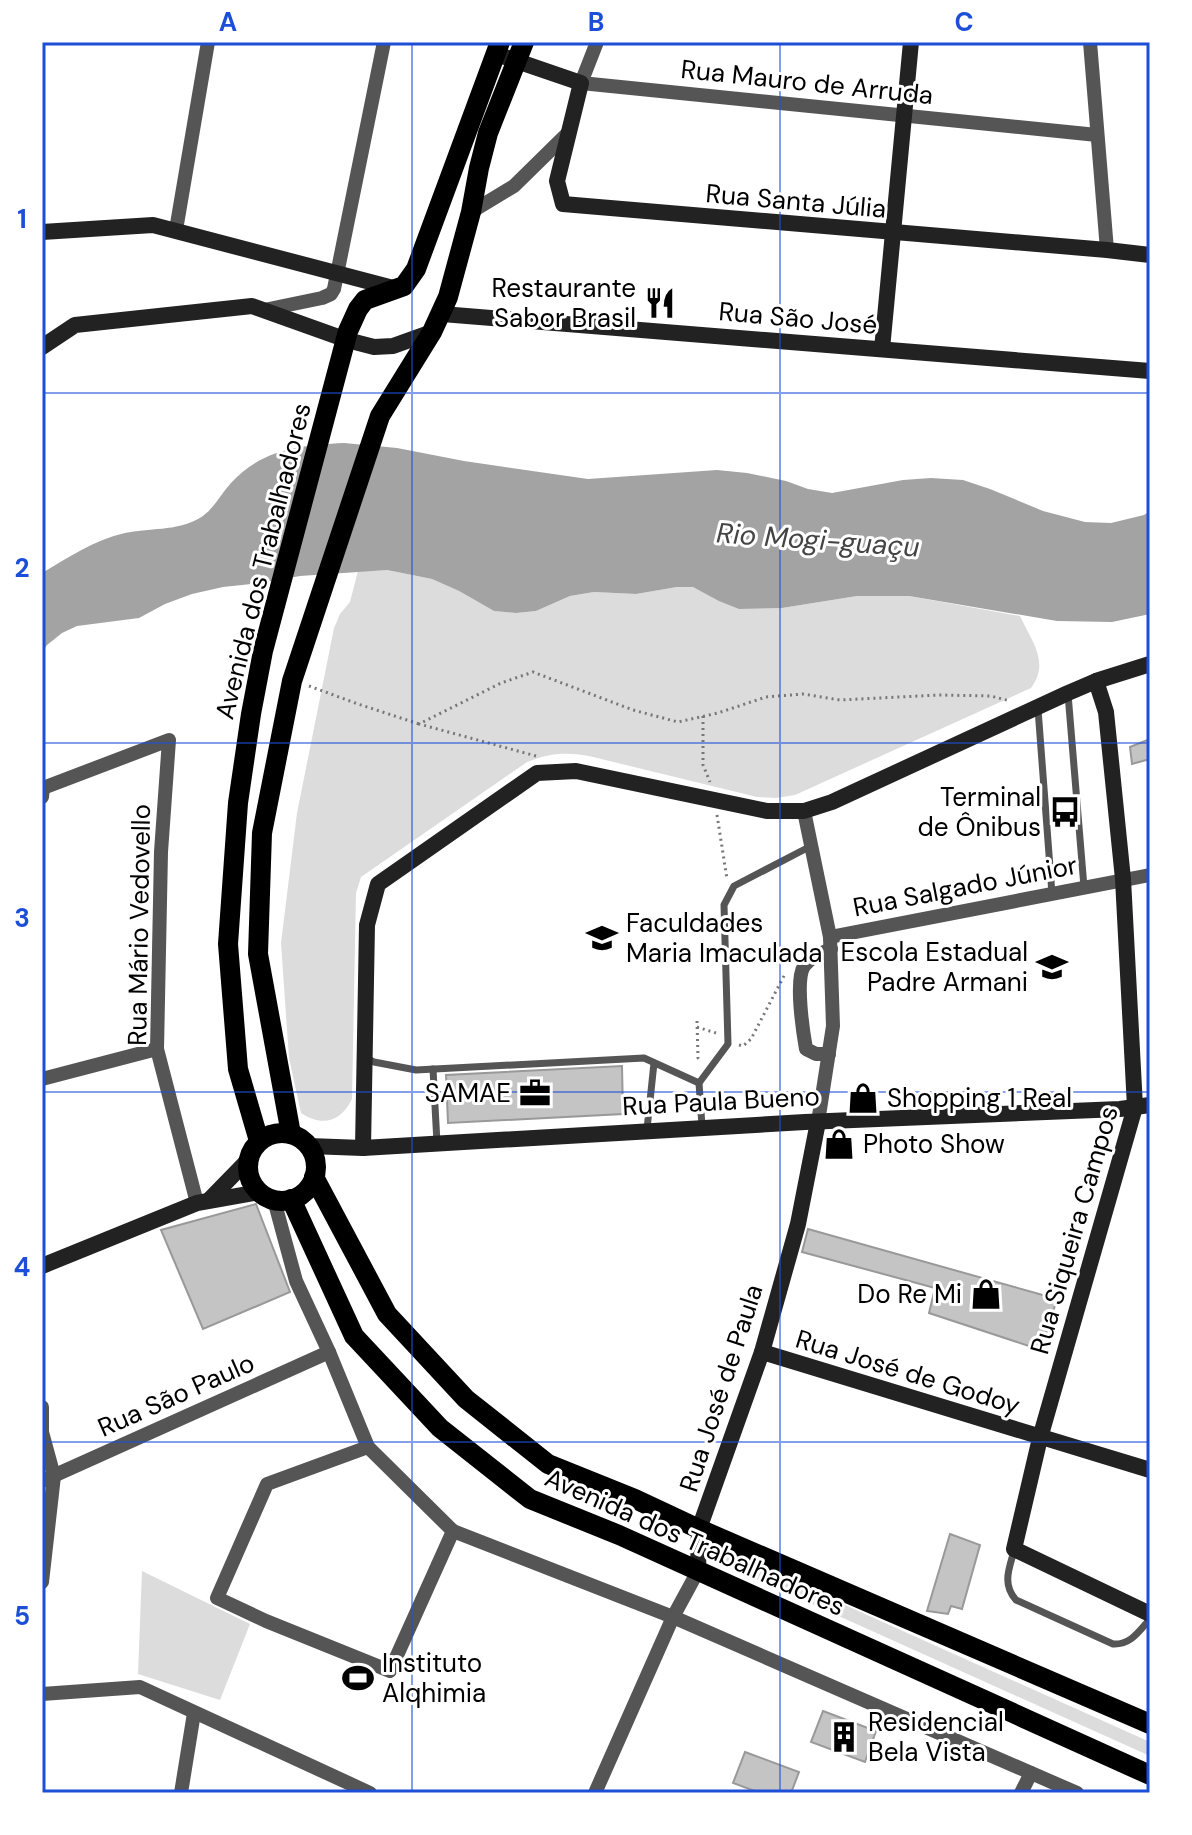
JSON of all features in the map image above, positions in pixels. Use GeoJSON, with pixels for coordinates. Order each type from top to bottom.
{"type":"FeatureCollection","features":[{"type":"Feature","properties":{"kind":"main road"},"geometry":{"type":"LineString","coordinates":[[882,349],[911,42]]}},
{"type":"Feature","properties":{"kind":"main road","name":"Rua Mauro de Arruda"},"geometry":{"type":"LineString","coordinates":[[498,47],[520,52],[581,83]]}},
{"type":"Feature","properties":{"kind":"main road","name":"Avenida dos Trabalhadores"},"geometry":{"type":"LineString","coordinates":[[259,1141],[238,1069],[228,944],[241,772],[263,651],[352,320],[365,300],[404,286],[416,269],[498,47]]}},
{"type":"Feature","properties":{"kind":"main road"},"geometry":{"type":"LineString","coordinates":[[291,1134],[258,954],[262,833],[292,681],[380,416],[437,323],[471,212],[488,133],[520,52]]}},
{"type":"Feature","properties":{"kind":"main road","name":"Rua Santa Júlia"},"geometry":{"type":"LineString","coordinates":[[581,83],[557,181],[563,204],[1150,255]]}},
{"type":"Feature","properties":{"kind":"main road"},"geometry":{"type":"LineString","coordinates":[[42,232],[153,225],[397,289]]}},
{"type":"Feature","properties":{"kind":"main road"},"geometry":{"type":"LineString","coordinates":[[42,347],[75,325],[252,306],[374,347],[393,346],[437,323]]}},
{"type":"Feature","properties":{"kind":"main road","name":"Rua São José"},"geometry":{"type":"LineString","coordinates":[[437,323],[882,349],[1150,371]]}},
{"type":"Feature","properties":{"kind":"main road"},"geometry":{"type":"LineString","coordinates":[[363,1148],[367,925],[378,884],[537,773],[576,771],[767,811],[804,811],[832,802],[1096,681],[1150,664]]}},
{"type":"Feature","properties":{"kind":"main road","name":"Rua Siqueira Campos"},"geometry":{"type":"LineString","coordinates":[[1014,1549],[1040,1438],[1143,1106],[1106,712],[1096,681]]}},
{"type":"Feature","properties":{"kind":"main road","name":"Rua Paula Bueno"},"geometry":{"type":"LineString","coordinates":[[309,1146],[363,1148],[1143,1106]]}},
{"type":"Feature","properties":{"kind":"main road","name":"Rua José de Paula"},"geometry":{"type":"LineString","coordinates":[[698,1571],[699,1529],[762,1352],[798,1224],[818,1122]]}},
{"type":"Feature","properties":{"kind":"main road"},"geometry":{"type":"LineString","coordinates":[[42,1266],[203,1202],[275,1197],[302,1194],[314,1177],[314,1156],[301,1139],[281,1132],[259,1141],[248,1160],[251,1183],[275,1197]]}},
{"type":"Feature","properties":{"kind":"main road"},"geometry":{"type":"LineString","coordinates":[[203,1202],[248,1160]]}},
{"type":"Feature","properties":{"kind":"main road","name":"Avenida dos Trabalhadores"},"geometry":{"type":"LineString","coordinates":[[314,1177],[387,1314],[466,1399],[548,1464],[1150,1724]]}},
{"type":"Feature","properties":{"kind":"main road","name":"Avenida dos Trabalhadores"},"geometry":{"type":"LineString","coordinates":[[275,1197],[354,1336],[440,1428],[530,1499],[619,1535],[1150,1775]]}},
{"type":"Feature","properties":{"kind":"main road","name":"Rua José de Godoy"},"geometry":{"type":"LineString","coordinates":[[762,1352],[1150,1470]]}},
{"type":"Feature","properties":{"kind":"main road"},"geometry":{"type":"LineString","coordinates":[[1014,1549],[1150,1617]]}},
{"type":"Feature","properties":{"kind":"street"},"geometry":{"type":"LineString","coordinates":[[176,230],[208,42]]}},
{"type":"Feature","properties":{"kind":"street"},"geometry":{"type":"LineString","coordinates":[[264,310],[322,298],[334,289],[384,42]]}},
{"type":"Feature","properties":{"kind":"street"},"geometry":{"type":"LineString","coordinates":[[581,83],[597,42]]}},
{"type":"Feature","properties":{"kind":"street"},"geometry":{"type":"LineString","coordinates":[[1090,42],[1107,250]]}},
{"type":"Feature","properties":{"kind":"street","name":"Rua Mauro de Arruda"},"geometry":{"type":"LineString","coordinates":[[581,83],[1097,135]]}},
{"type":"Feature","properties":{"kind":"street"},"geometry":{"type":"LineString","coordinates":[[471,212],[514,186],[569,132]]}},
{"type":"Feature","properties":{"kind":"street","name":"Rua Mário Vedovello"},"geometry":{"type":"LineString","coordinates":[[42,797],[43,788],[169,740],[161,852],[157,1049],[203,1202]]}},
{"type":"Feature","properties":{"kind":"street"},"geometry":{"type":"LineString","coordinates":[[804,811],[830,943],[802,969],[800,996],[803,1031],[806,1049],[816,1054],[829,1054]]}},
{"type":"Feature","properties":{"kind":"street","name":"Rua Salgado Júnior"},"geometry":{"type":"LineString","coordinates":[[818,1122],[833,1026],[830,943],[1150,875]]}},
{"type":"Feature","properties":{"kind":"street"},"geometry":{"type":"LineString","coordinates":[[42,1079],[157,1049]]}},
{"type":"Feature","properties":{"kind":"street"},"geometry":{"type":"LineString","coordinates":[[275,1197],[296,1281],[368,1447],[453,1531],[673,1617],[1077,1793]]}},
{"type":"Feature","properties":{"kind":"street","name":"Rua São Paulo"},"geometry":{"type":"LineString","coordinates":[[48,1479],[329,1352]]}},
{"type":"Feature","properties":{"kind":"street"},"geometry":{"type":"LineString","coordinates":[[42,1407],[48,1479],[42,1582]]}},
{"type":"Feature","properties":{"kind":"street"},"geometry":{"type":"LineString","coordinates":[[368,1447],[267,1484],[217,1598],[390,1671],[453,1531]]}},
{"type":"Feature","properties":{"kind":"street","name":"Rua José de Paula"},"geometry":{"type":"LineString","coordinates":[[595,1793],[673,1617],[698,1571]]}},
{"type":"Feature","properties":{"kind":"street"},"geometry":{"type":"LineString","coordinates":[[42,1694],[140,1687],[370,1793]]}},
{"type":"Feature","properties":{"kind":"street"},"geometry":{"type":"LineString","coordinates":[[181,1793],[194,1713]]}},
{"type":"Feature","properties":{"kind":"street"},"geometry":{"type":"LineString","coordinates":[[1021,1793],[1031,1773]]}},
{"type":"Feature","properties":{"kind":"street"},"geometry":{"type":"LineString","coordinates":[[332,1793],[336,1777]]}},
{"type":"Feature","properties":{"kind":"lane"},"geometry":{"type":"LineString","coordinates":[[1068,693],[1084,887]]}},
{"type":"Feature","properties":{"kind":"lane"},"geometry":{"type":"LineString","coordinates":[[1038,707],[1052,894]]}},
{"type":"Feature","properties":{"kind":"lane"},"geometry":{"type":"LineString","coordinates":[[702,1128],[699,1083],[728,1039],[724,905],[734,886],[811,846]]}},
{"type":"Feature","properties":{"kind":"lane"},"geometry":{"type":"LineString","coordinates":[[365,1057],[374,1062],[416,1070],[644,1058],[699,1083]]}},
{"type":"Feature","properties":{"kind":"lane"},"geometry":{"type":"LineString","coordinates":[[646,1132],[654,1063]]}},
{"type":"Feature","properties":{"kind":"lane"},"geometry":{"type":"LineString","coordinates":[[433,1069],[437,1143]]}},
{"type":"Feature","properties":{"kind":"lane"},"geometry":{"type":"LineString","coordinates":[[1014,1549],[1007,1579],[1009,1592],[1016,1600],[1113,1644],[1123,1645],[1132,1639],[1150,1617]]}},
{"type":"Feature","properties":{"kind":"path"},"geometry":{"type":"LineString","coordinates":[[419,724],[501,683],[533,672],[678,722],[766,697],[803,694],[840,700],[991,696],[1038,707]]}},
{"type":"Feature","properties":{"kind":"path"},"geometry":{"type":"LineString","coordinates":[[322,690],[419,724],[540,757],[560,772]]}},
{"type":"Feature","properties":{"kind":"path"},"geometry":{"type":"LineString","coordinates":[[703,716],[703,765],[719,801],[730,894]]}},
{"type":"Feature","properties":{"kind":"path"},"geometry":{"type":"LineString","coordinates":[[697,1027],[743,1046],[751,1039],[786,973],[802,969]]}},
{"type":"Feature","properties":{"kind":"path"},"geometry":{"type":"LineString","coordinates":[[697,1021],[698,1058],[710,1069]]}},
{"type":"Feature","properties":{"kind":"shaded area"},"geometry":{"type":"Polygon","coordinates":[[[387,570],[432,579],[494,611],[516,613],[536,611],[570,596],[594,592],[636,594],[677,587],[693,587],[739,609],[782,608],[857,596],[909,596],[1020,616],[1034,643],[1039,669],[1031,688],[795,795],[757,797],[589,756],[558,754],[527,762],[361,877],[356,893],[352,1099],[337,1117],[316,1120],[301,1113],[289,1058],[281,943],[297,813],[334,628],[350,602],[358,571],[387,570]]]}},
{"type":"Feature","properties":{"kind":"shaded area"},"geometry":{"type":"Polygon","coordinates":[[[716,1547],[1150,1742],[1150,1756],[712,1559],[716,1547]]]}},
{"type":"Feature","properties":{"kind":"shaded area"},"geometry":{"type":"Polygon","coordinates":[[[142,1571],[250,1624],[220,1700],[138,1674],[142,1571]]]}},
{"type":"Feature","properties":{"kind":"water","name":"Rio Mogi-guaçu"},"geometry":{"type":"Polygon","coordinates":[[[344,443],[397,448],[588,479],[717,470],[747,473],[832,493],[903,480],[963,480],[1043,511],[1085,522],[1111,523],[1150,511],[1150,614],[1112,622],[1057,621],[909,596],[857,596],[782,608],[739,609],[693,587],[636,594],[594,592],[570,596],[536,611],[516,613],[494,611],[432,579],[387,570],[300,576],[192,594],[139,618],[77,626],[62,633],[42,652],[42,573],[114,536],[181,526],[198,519],[243,472],[269,456],[313,445],[344,443]]]}},
{"type":"Feature","properties":{"kind":"building"},"geometry":{"type":"Polygon","coordinates":[[[1150,739],[1150,759],[1132,764],[1130,747],[1150,739]]]}},
{"type":"Feature","properties":{"kind":"building","name":"SAMAE"},"geometry":{"type":"Polygon","coordinates":[[[622,1066],[623,1114],[448,1123],[446,1075],[622,1066]]]}},
{"type":"Feature","properties":{"kind":"building"},"geometry":{"type":"Polygon","coordinates":[[[256,1204],[290,1292],[203,1329],[161,1230],[256,1204]]]}},
{"type":"Feature","properties":{"kind":"building","name":"Do Re Mi"},"geometry":{"type":"Polygon","coordinates":[[[808,1229],[1057,1299],[1041,1350],[929,1313],[935,1288],[802,1252],[808,1229]]]}},
{"type":"Feature","properties":{"kind":"building"},"geometry":{"type":"Polygon","coordinates":[[[950,1534],[980,1545],[962,1609],[951,1606],[948,1614],[927,1611],[950,1534]]]}},
{"type":"Feature","properties":{"kind":"building","name":"Residencial Bela Vista"},"geometry":{"type":"Polygon","coordinates":[[[823,1711],[876,1731],[865,1762],[811,1742],[823,1711]]]}},
{"type":"Feature","properties":{"kind":"building","name":"Residencial Bela Vista"},"geometry":{"type":"Polygon","coordinates":[[[745,1752],[799,1772],[791,1793],[760,1793],[733,1783],[745,1752]]]}},
{"type":"Feature","properties":{"kind":"place","name":"Restaurante Sabor Brasil"},"geometry":{"type":"Point","coordinates":[660,303]}},
{"type":"Feature","properties":{"kind":"place","name":"Terminal de Ônibus"},"geometry":{"type":"Point","coordinates":[1065,812]}},
{"type":"Feature","properties":{"kind":"place","name":"Faculdades Maria Imaculada"},"geometry":{"type":"Point","coordinates":[602,938]}},
{"type":"Feature","properties":{"kind":"place","name":"Escola Estadual Padre Armani"},"geometry":{"type":"Point","coordinates":[1052,967]}},
{"type":"Feature","properties":{"kind":"place","name":"SAMAE"},"geometry":{"type":"Point","coordinates":[535,1093]}},
{"type":"Feature","properties":{"kind":"place","name":"Shopping 1 Real"},"geometry":{"type":"Point","coordinates":[863,1098]}},
{"type":"Feature","properties":{"kind":"place","name":"Photo Show"},"geometry":{"type":"Point","coordinates":[839,1144]}},
{"type":"Feature","properties":{"kind":"place","name":"Do Re Mi"},"geometry":{"type":"Point","coordinates":[986,1294]}},
{"type":"Feature","properties":{"kind":"place","name":"Instituto Alqhimia"},"geometry":{"type":"Point","coordinates":[358,1678]}},
{"type":"Feature","properties":{"kind":"place","name":"Residencial Bela Vista"},"geometry":{"type":"Point","coordinates":[844,1737]}}]}
